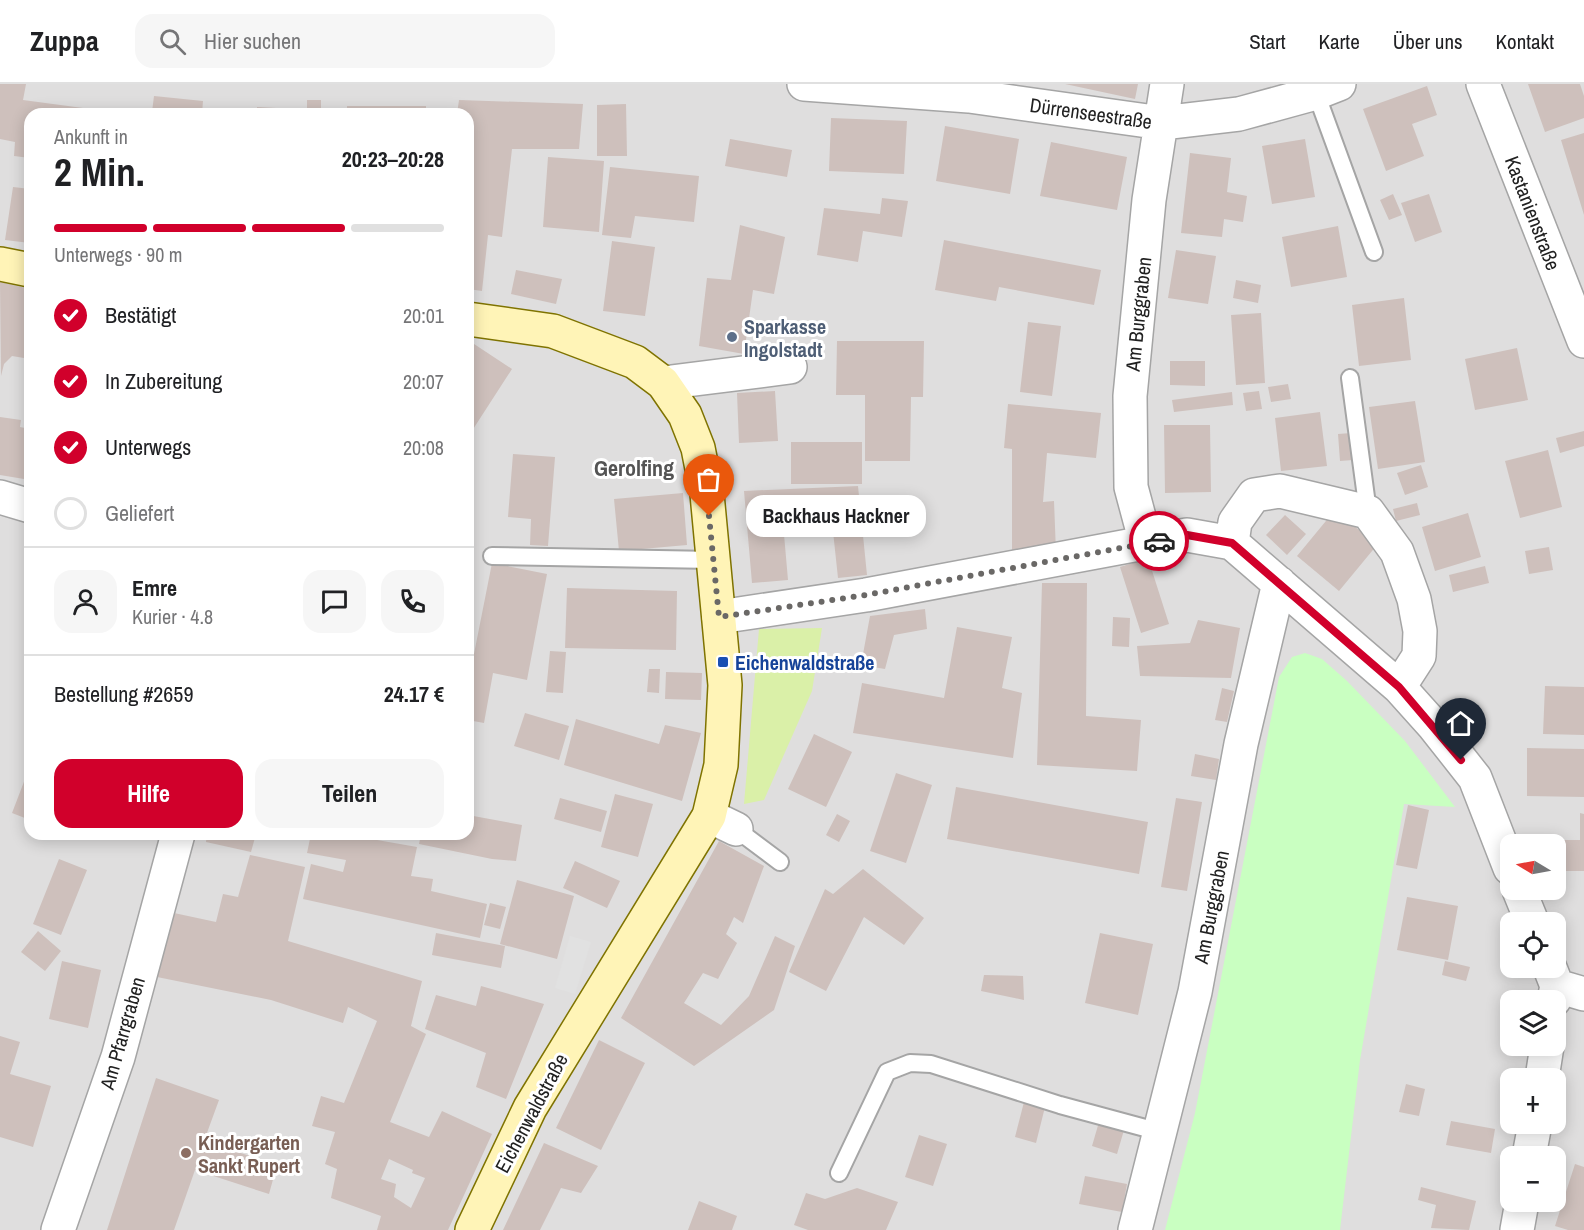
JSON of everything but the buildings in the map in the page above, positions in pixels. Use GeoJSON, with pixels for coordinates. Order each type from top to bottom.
{"type":"FeatureCollection","features":[{"type":"Feature","properties":{"kind":"street","name":"Dürrenseestraße"},"geometry":{"type":"LineString","coordinates":[[804,84],[969,96],[1162,123],[1239,114],[1328,88]]}},
{"type":"Feature","properties":{"kind":"street","name":"Am Burggraben"},"geometry":{"type":"LineString","coordinates":[[1146,543],[1131,487],[1130,396],[1149,200],[1167,84]]}},
{"type":"Feature","properties":{"kind":"street","name":"Kastanienstraße"},"geometry":{"type":"LineString","coordinates":[[1483,84],[1584,341]]}},
{"type":"Feature","properties":{"kind":"street"},"geometry":{"type":"LineString","coordinates":[[0,264],[24,269]]}},
{"type":"Feature","properties":{"kind":"street","name":"Eichenwaldstraße"},"geometry":{"type":"LineString","coordinates":[[472,1230],[531,1108],[723,822],[721,765],[725,711],[719,617],[699,448],[686,415],[663,383],[635,362],[553,331],[474,320]]}},
{"type":"Feature","properties":{"kind":"street"},"geometry":{"type":"LineString","coordinates":[[663,383],[790,367]]}},
{"type":"Feature","properties":{"kind":"street"},"geometry":{"type":"LineString","coordinates":[[1232,543],[1235,522],[1254,495],[1280,491],[1368,512],[1397,552],[1414,599],[1420,631],[1419,656],[1399,687]]}},
{"type":"Feature","properties":{"kind":"street"},"geometry":{"type":"LineString","coordinates":[[0,497],[24,504]]}},
{"type":"Feature","properties":{"kind":"street"},"geometry":{"type":"LineString","coordinates":[[719,617],[866,595],[1187,535],[1232,543],[1399,687],[1434,726],[1475,778],[1500,842]]}},
{"type":"Feature","properties":{"kind":"street","name":"Am Burggraben"},"geometry":{"type":"LineString","coordinates":[[1135,1230],[1195,992],[1241,744],[1279,583]]}},
{"type":"Feature","properties":{"kind":"street","name":"Am Pfarrgraben"},"geometry":{"type":"LineString","coordinates":[[58,1230],[118,1057],[176,840]]}},
{"type":"Feature","properties":{"kind":"street"},"geometry":{"type":"LineString","coordinates":[[1517,1230],[1520,1212]]}},
{"type":"Feature","properties":{"kind":"lane"},"geometry":{"type":"LineString","coordinates":[[1328,88],[1374,252]]}},
{"type":"Feature","properties":{"kind":"lane"},"geometry":{"type":"LineString","coordinates":[[1350,378],[1368,512]]}},
{"type":"Feature","properties":{"kind":"lane"},"geometry":{"type":"LineString","coordinates":[[492,556],[713,560]]}},
{"type":"Feature","properties":{"kind":"lane"},"geometry":{"type":"LineString","coordinates":[[723,822],[780,862]]}},
{"type":"Feature","properties":{"kind":"lane"},"geometry":{"type":"LineString","coordinates":[[839,1173],[887,1072],[910,1063],[931,1064],[1060,1105],[1160,1132]]}},
{"type":"Feature","properties":{"kind":"shaded area"},"geometry":{"type":"Polygon","coordinates":[[[0,84],[1584,84],[1584,1230],[0,1230],[0,84]]]}},
{"type":"Feature","properties":{"kind":"shaded area"},"geometry":{"type":"Polygon","coordinates":[[[570,936],[591,942],[575,994],[555,988],[570,936]]]}},
{"type":"Feature","properties":{"kind":"green space"},"geometry":{"type":"Polygon","coordinates":[[[822,628],[812,691],[764,800],[744,804],[759,629],[822,628]]]}},
{"type":"Feature","properties":{"kind":"green space"},"geometry":{"type":"Polygon","coordinates":[[[1305,653],[1322,659],[1347,681],[1405,741],[1455,807],[1404,804],[1360,1060],[1340,1230],[1165,1230],[1195,1113],[1279,677],[1292,657],[1305,653]]]}},
{"type":"Feature","properties":{"kind":"way so far"},"geometry":{"type":"LineString","coordinates":[[709,516],[719,617],[866,595],[1159,541]]}},
{"type":"Feature","properties":{"kind":"place","name":"Sparkasse Ingolstadt"},"geometry":{"type":"Point","coordinates":[732,337]}},
{"type":"Feature","properties":{"kind":"place","name":"Backhaus Hackner"},"geometry":{"type":"Point","coordinates":[709,516]}},
{"type":"Feature","properties":{"kind":"place","name":"Eichenwaldstraße"},"geometry":{"type":"Point","coordinates":[723,662]}},
{"type":"Feature","properties":{"kind":"place","name":"Kindergarten Sankt Rupert"},"geometry":{"type":"Point","coordinates":[186,1153]}},
{"type":"Feature","properties":{"kind":"district","name":"Gerolfing"},"geometry":{"type":"Point","coordinates":[634,468]}},
{"type":"Feature","properties":{"kind":"route"},"geometry":{"type":"LineString","coordinates":[[1159,541],[1187,535],[1232,543],[1399,687],[1461,760]]}}]}
